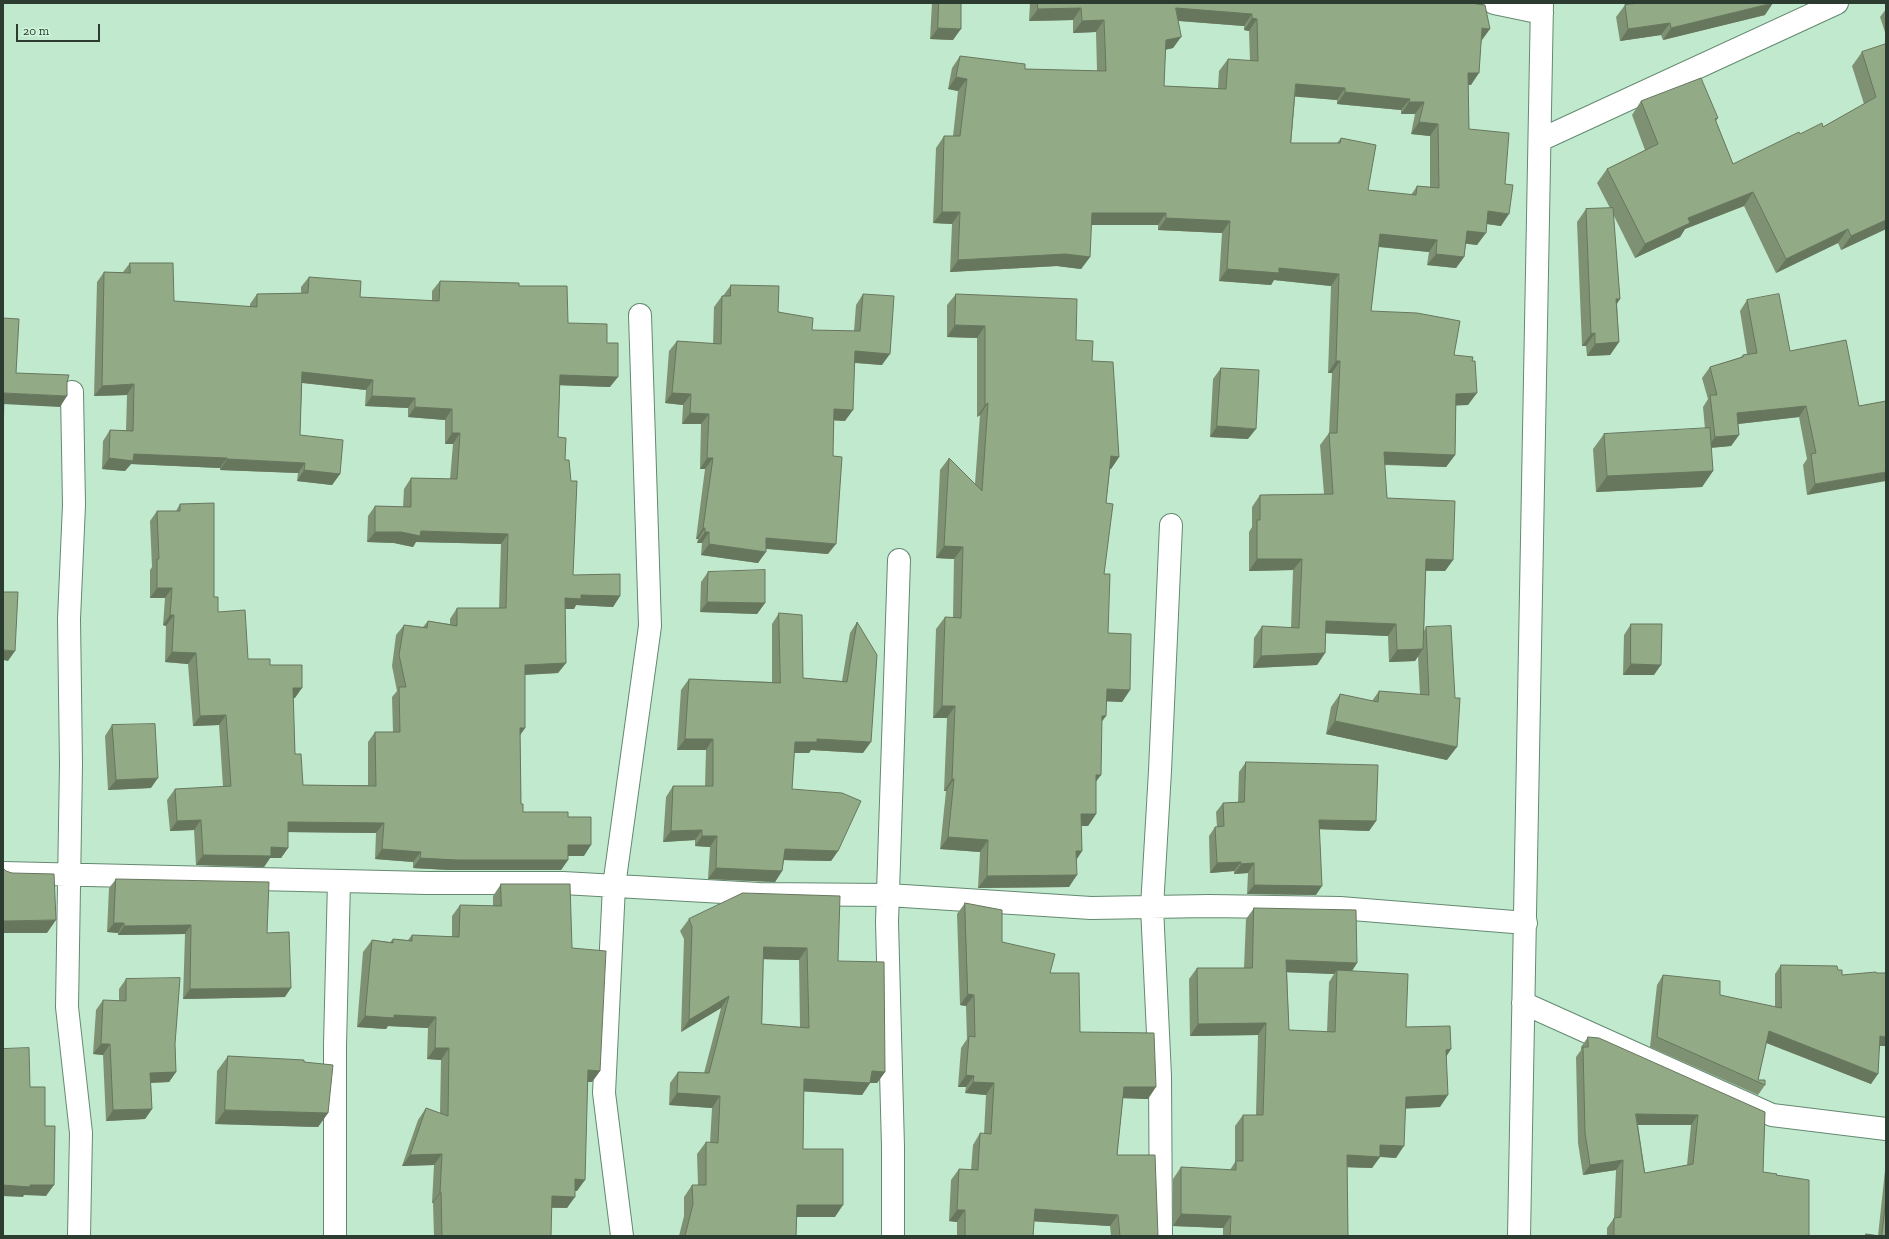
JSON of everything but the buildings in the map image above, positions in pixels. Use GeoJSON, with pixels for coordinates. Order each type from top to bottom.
{"type":"FeatureCollection","features":[{"type":"Feature","properties":{"kind":"street"},"geometry":{"type":"LineString","coordinates":[[1494,3],[1542,8],[1519,1236]]}},
{"type":"Feature","properties":{"kind":"street"},"geometry":{"type":"LineString","coordinates":[[1540,140],[1837,3]]}},
{"type":"Feature","properties":{"kind":"street"},"geometry":{"type":"LineString","coordinates":[[622,1236],[604,1093],[614,886],[650,626],[640,315]]}},
{"type":"Feature","properties":{"kind":"street"},"geometry":{"type":"LineString","coordinates":[[72,392],[74,505],[69,619],[70,875],[67,1007],[81,1133],[79,1236]]}},
{"type":"Feature","properties":{"kind":"street"},"geometry":{"type":"LineString","coordinates":[[1161,1236],[1160,1076],[1152,907],[1160,771],[1171,525]]}},
{"type":"Feature","properties":{"kind":"street"},"geometry":{"type":"LineString","coordinates":[[893,1236],[893,1147],[887,922],[899,560]]}},
{"type":"Feature","properties":{"kind":"street"},"geometry":{"type":"LineString","coordinates":[[3,873],[427,883],[563,883],[758,894],[888,895],[1091,908],[1209,906],[1340,908],[1526,922]]}},
{"type":"Feature","properties":{"kind":"street"},"geometry":{"type":"LineString","coordinates":[[335,1236],[335,1045],[339,881]]}},
{"type":"Feature","properties":{"kind":"street"},"geometry":{"type":"LineString","coordinates":[[1523,1003],[1772,1115],[1886,1129]]}}]}
